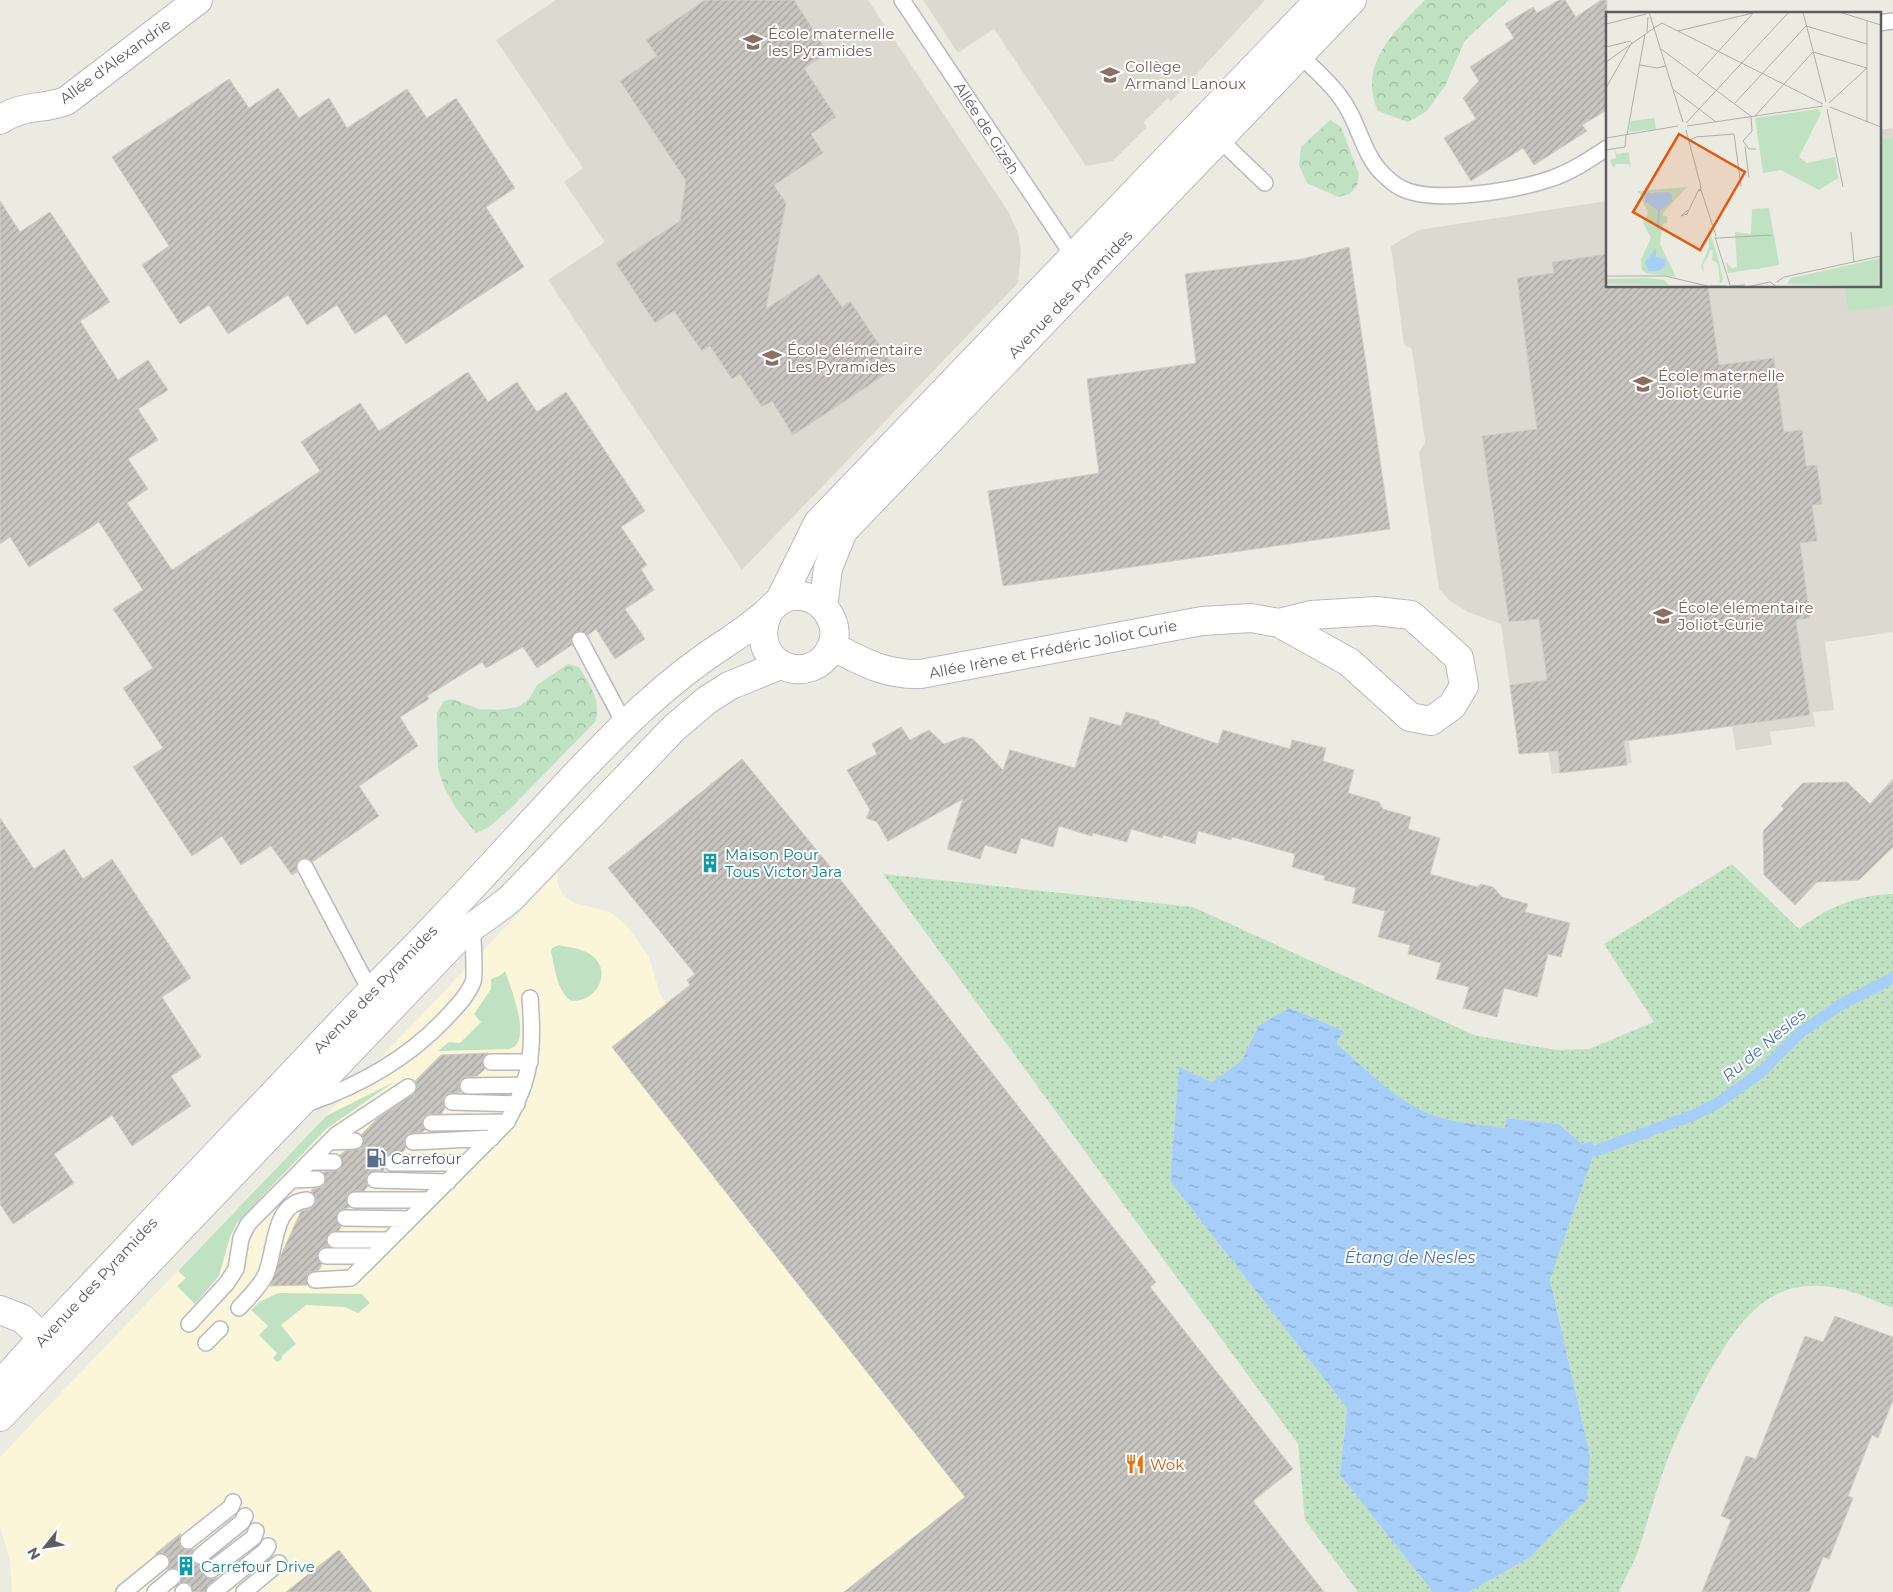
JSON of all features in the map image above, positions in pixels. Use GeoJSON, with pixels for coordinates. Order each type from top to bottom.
{"type":"FeatureCollection","features":[{"type":"Feature","properties":{"kind":"main road","name":"Allée d'Alexandrie"},"geometry":{"type":"LineString","coordinates":[[0,120],[14,111],[28,107],[56,105],[66,101],[198,0]]}},
{"type":"Feature","properties":{"kind":"main road","name":"Avenue des Pyramides"},"geometry":{"type":"LineString","coordinates":[[0,1385],[42,1338],[438,924],[624,723],[662,688],[774,606],[793,595],[804,596],[823,607],[828,568],[843,530],[1211,130],[1319,0]]}},
{"type":"Feature","properties":{"kind":"main road","name":"Avenue des Pyramides"},"geometry":{"type":"LineString","coordinates":[[0,1417],[472,925],[496,912],[511,898],[680,722],[729,686],[780,665],[770,657],[764,646],[762,624],[774,606],[818,523],[1073,256],[1211,130],[1299,54],[1352,0]]}},
{"type":"Feature","properties":{"kind":"main road"},"geometry":{"type":"LineString","coordinates":[[780,665],[792,669],[805,669],[816,665],[826,656],[832,646],[834,625],[823,607]]}},
{"type":"Feature","properties":{"kind":"main road","name":"Allée Irène et Frédéric Joliot Curie"},"geometry":{"type":"LineString","coordinates":[[832,646],[882,671],[903,675],[921,674],[1202,621],[1251,618],[1279,623],[1349,662],[1410,717],[1431,721],[1452,706],[1464,686],[1459,658],[1410,616],[1376,611],[1311,615],[1279,623]]}},
{"type":"Feature","properties":{"kind":"main road"},"geometry":{"type":"LineString","coordinates":[[0,1310],[23,1320],[42,1338]]}},
{"type":"Feature","properties":{"kind":"lane","name":"Allée de Gizeh"},"geometry":{"type":"LineString","coordinates":[[902,0],[1073,256]]}},
{"type":"Feature","properties":{"kind":"lane"},"geometry":{"type":"LineString","coordinates":[[1880,23],[1893,20]]}},
{"type":"Feature","properties":{"kind":"lane"},"geometry":{"type":"LineString","coordinates":[[1299,54],[1332,86],[1349,110],[1369,153],[1382,173],[1402,188],[1424,194],[1462,195],[1504,190],[1551,179],[1579,166],[1606,149]]}},
{"type":"Feature","properties":{"kind":"lane"},"geometry":{"type":"LineString","coordinates":[[1211,130],[1264,183]]}},
{"type":"Feature","properties":{"kind":"lane"},"geometry":{"type":"LineString","coordinates":[[580,640],[624,723]]}},
{"type":"Feature","properties":{"kind":"lane"},"geometry":{"type":"LineString","coordinates":[[305,867],[371,992]]}},
{"type":"Feature","properties":{"kind":"lane"},"geometry":{"type":"LineString","coordinates":[[298,1106],[339,1093],[384,1069],[425,1040],[461,1002],[474,981],[472,925]]}},
{"type":"Feature","properties":{"kind":"lane"},"geometry":{"type":"LineString","coordinates":[[315,1280],[351,1278],[506,1122],[517,1104],[530,1062],[533,1037],[530,998]]}},
{"type":"Feature","properties":{"kind":"lane"},"geometry":{"type":"LineString","coordinates":[[491,1062],[530,1062]]}},
{"type":"Feature","properties":{"kind":"lane"},"geometry":{"type":"LineString","coordinates":[[468,1086],[524,1084]]}},
{"type":"Feature","properties":{"kind":"lane"},"geometry":{"type":"LineString","coordinates":[[189,1324],[227,1284],[236,1269],[241,1238],[248,1224],[329,1142],[351,1124],[389,1102],[408,1087]]}},
{"type":"Feature","properties":{"kind":"lane"},"geometry":{"type":"LineString","coordinates":[[452,1102],[517,1104]]}},
{"type":"Feature","properties":{"kind":"lane"},"geometry":{"type":"LineString","coordinates":[[351,1124],[374,1122]]}},
{"type":"Feature","properties":{"kind":"lane"},"geometry":{"type":"LineString","coordinates":[[431,1123],[506,1122]]}},
{"type":"Feature","properties":{"kind":"lane"},"geometry":{"type":"LineString","coordinates":[[413,1142],[492,1138]]}},
{"type":"Feature","properties":{"kind":"lane"},"geometry":{"type":"LineString","coordinates":[[329,1142],[355,1141]]}},
{"type":"Feature","properties":{"kind":"lane"},"geometry":{"type":"LineString","coordinates":[[310,1162],[334,1162]]}},
{"type":"Feature","properties":{"kind":"lane"},"geometry":{"type":"LineString","coordinates":[[392,1163],[466,1163]]}},
{"type":"Feature","properties":{"kind":"lane"},"geometry":{"type":"LineString","coordinates":[[292,1180],[317,1179]]}},
{"type":"Feature","properties":{"kind":"lane"},"geometry":{"type":"LineString","coordinates":[[375,1180],[448,1182]]}},
{"type":"Feature","properties":{"kind":"lane"},"geometry":{"type":"LineString","coordinates":[[239,1308],[266,1280],[276,1256],[273,1239],[282,1218],[293,1204],[307,1200]]}},
{"type":"Feature","properties":{"kind":"lane"},"geometry":{"type":"LineString","coordinates":[[354,1200],[429,1200]]}},
{"type":"Feature","properties":{"kind":"lane"},"geometry":{"type":"LineString","coordinates":[[282,1218],[298,1218]]}},
{"type":"Feature","properties":{"kind":"lane"},"geometry":{"type":"LineString","coordinates":[[345,1218],[410,1219]]}},
{"type":"Feature","properties":{"kind":"lane"},"geometry":{"type":"LineString","coordinates":[[273,1239],[289,1239]]}},
{"type":"Feature","properties":{"kind":"lane"},"geometry":{"type":"LineString","coordinates":[[334,1240],[389,1240]]}},
{"type":"Feature","properties":{"kind":"lane"},"geometry":{"type":"LineString","coordinates":[[326,1256],[373,1256]]}},
{"type":"Feature","properties":{"kind":"lane"},"geometry":{"type":"LineString","coordinates":[[206,1343],[220,1329]]}},
{"type":"Feature","properties":{"kind":"lane"},"geometry":{"type":"LineString","coordinates":[[188,1541],[231,1507],[233,1502]]}},
{"type":"Feature","properties":{"kind":"lane"},"geometry":{"type":"LineString","coordinates":[[200,1556],[242,1522],[245,1516]]}},
{"type":"Feature","properties":{"kind":"lane"},"geometry":{"type":"LineString","coordinates":[[211,1570],[254,1537],[256,1531]]}},
{"type":"Feature","properties":{"kind":"lane"},"geometry":{"type":"LineString","coordinates":[[214,1592],[265,1551],[268,1546]]}},
{"type":"Feature","properties":{"kind":"lane"},"geometry":{"type":"LineString","coordinates":[[124,1592],[161,1562]]}},
{"type":"Feature","properties":{"kind":"lane"},"geometry":{"type":"LineString","coordinates":[[244,1592],[279,1563]]}},
{"type":"Feature","properties":{"kind":"lane"},"geometry":{"type":"LineString","coordinates":[[155,1592],[173,1577]]}},
{"type":"Feature","properties":{"kind":"shaded area"},"geometry":{"type":"Polygon","coordinates":[[[556,0],[868,0],[1008,211],[1018,233],[1021,251],[1018,283],[742,570],[548,280],[605,242],[564,182],[583,168],[496,40],[556,0]]]}},
{"type":"Feature","properties":{"kind":"shaded area","name":"Collège Armand Lanoux"},"geometry":{"type":"Polygon","coordinates":[[[923,0],[1265,0],[1171,102],[1168,98],[1144,122],[1147,127],[1113,161],[1086,166],[994,29],[958,53],[923,0]]]}},
{"type":"Feature","properties":{"kind":"shaded area"},"geometry":{"type":"Polygon","coordinates":[[[1893,128],[1893,632],[1825,642],[1834,710],[1813,712],[1815,726],[1770,732],[1772,745],[1736,750],[1732,726],[1629,741],[1632,763],[1552,774],[1548,750],[1519,754],[1501,624],[1468,612],[1450,601],[1439,589],[1419,453],[1425,442],[1412,349],[1404,345],[1391,246],[1418,230],[1606,201],[1606,288],[1880,288],[1880,130],[1893,128]]]}},
{"type":"Feature","properties":{"kind":"shaded area"},"geometry":{"type":"Polygon","coordinates":[[[829,865],[1156,1282],[1150,1288],[1293,1469],[1253,1501],[1324,1592],[12,1592],[10,1561],[0,1526],[0,1457],[558,872],[557,882],[563,895],[575,903],[610,912],[626,925],[649,957],[660,994],[667,1004],[690,985],[687,980],[829,865]]]}},
{"type":"Feature","properties":{"kind":"green space"},"geometry":{"type":"Polygon","coordinates":[[[1425,0],[1509,0],[1465,40],[1445,86],[1427,111],[1408,122],[1378,111],[1373,94],[1372,78],[1376,63],[1391,36],[1425,0]]]}},
{"type":"Feature","properties":{"kind":"green space"},"geometry":{"type":"Polygon","coordinates":[[[1330,120],[1341,127],[1359,174],[1357,186],[1349,194],[1338,197],[1307,183],[1299,165],[1301,147],[1330,120]]]}},
{"type":"Feature","properties":{"kind":"green space"},"geometry":{"type":"Polygon","coordinates":[[[1893,138],[1893,306],[1848,311],[1845,288],[1880,288],[1880,139],[1893,138]]]}},
{"type":"Feature","properties":{"kind":"green space"},"geometry":{"type":"Polygon","coordinates":[[[568,664],[579,667],[594,693],[597,707],[595,722],[512,807],[489,827],[476,833],[457,810],[444,787],[438,768],[437,712],[444,701],[452,699],[479,709],[499,710],[518,707],[529,699],[537,685],[568,664]]]}},
{"type":"Feature","properties":{"kind":"green space"},"geometry":{"type":"Polygon","coordinates":[[[1732,864],[1799,929],[1809,921],[1843,904],[1868,897],[1893,894],[1893,1308],[1845,1290],[1833,1287],[1808,1286],[1789,1289],[1777,1294],[1752,1312],[1740,1325],[1715,1362],[1681,1427],[1662,1475],[1638,1551],[1619,1592],[1469,1592],[1529,1558],[1590,1456],[1550,1278],[1595,1151],[1592,1141],[1582,1144],[1559,1124],[1506,1118],[1505,1128],[1455,1121],[1426,1113],[1391,1091],[1336,1043],[1344,1031],[1290,1008],[1259,1025],[1242,1060],[1212,1082],[1179,1068],[1170,1181],[1347,1408],[1340,1475],[1433,1592],[1358,1592],[1305,1520],[1298,1444],[883,874],[1193,907],[1474,1035],[1557,1050],[1589,1049],[1654,1022],[1604,944],[1732,864]]]}},
{"type":"Feature","properties":{"kind":"green space"},"geometry":{"type":"Polygon","coordinates":[[[559,945],[586,952],[595,958],[600,965],[602,973],[600,981],[597,989],[590,995],[572,1001],[563,992],[557,980],[551,952],[552,948],[559,945]]]}},
{"type":"Feature","properties":{"kind":"green space"},"geometry":{"type":"Polygon","coordinates":[[[505,971],[515,1001],[520,1026],[520,1036],[516,1045],[509,1049],[438,1051],[449,1042],[460,1043],[481,1022],[474,1014],[491,989],[491,979],[505,971]]]}},
{"type":"Feature","properties":{"kind":"green space"},"geometry":{"type":"Polygon","coordinates":[[[394,1082],[326,1129],[237,1223],[230,1237],[219,1276],[195,1304],[177,1286],[186,1278],[178,1271],[326,1116],[394,1082]]]}},
{"type":"Feature","properties":{"kind":"green space"},"geometry":{"type":"Polygon","coordinates":[[[278,1293],[362,1294],[370,1303],[358,1313],[345,1307],[306,1305],[281,1325],[296,1344],[277,1362],[273,1358],[277,1353],[259,1335],[268,1326],[251,1310],[259,1302],[278,1293]]]}},
{"type":"Feature","properties":{"kind":"water","name":"Étang de Nesles"},"geometry":{"type":"Polygon","coordinates":[[[1290,1008],[1344,1031],[1336,1043],[1389,1090],[1413,1106],[1434,1116],[1454,1121],[1505,1128],[1506,1118],[1559,1124],[1582,1144],[1592,1141],[1595,1151],[1550,1279],[1590,1456],[1587,1499],[1529,1558],[1469,1592],[1433,1592],[1340,1475],[1347,1408],[1170,1181],[1179,1067],[1212,1082],[1242,1060],[1259,1025],[1290,1008]]]}},
{"type":"Feature","properties":{"kind":"building"},"geometry":{"type":"Polygon","coordinates":[[[705,0],[794,0],[828,53],[804,68],[836,117],[811,134],[823,153],[774,185],[786,203],[766,309],[819,274],[842,307],[850,301],[895,368],[793,435],[772,401],[762,407],[740,374],[732,379],[710,346],[702,351],[674,311],[655,323],[616,263],[680,221],[686,181],[620,81],[657,56],[646,40],[705,0]]]}},
{"type":"Feature","properties":{"kind":"building"},"geometry":{"type":"Polygon","coordinates":[[[1559,0],[1565,0],[1576,17],[1601,0],[1607,0],[1606,111],[1582,125],[1587,131],[1534,165],[1523,148],[1471,181],[1444,138],[1476,119],[1463,98],[1479,81],[1470,67],[1514,38],[1505,24],[1533,7],[1537,13],[1559,0]]]}},
{"type":"Feature","properties":{"kind":"building"},"geometry":{"type":"Polygon","coordinates":[[[229,79],[249,108],[278,88],[299,118],[329,98],[347,128],[407,89],[427,118],[456,98],[515,188],[486,207],[524,267],[406,344],[386,314],[355,334],[337,305],[307,325],[288,295],[228,334],[209,305],[180,324],[142,265],[169,246],[112,157],[229,79]]]}},
{"type":"Feature","properties":{"kind":"building"},"geometry":{"type":"Polygon","coordinates":[[[0,201],[20,232],[50,212],[110,302],[80,321],[118,380],[148,360],[168,390],[138,409],[158,440],[128,459],[148,489],[127,503],[172,570],[320,471],[301,442],[360,403],[379,431],[468,372],[488,402],[517,382],[537,412],[566,392],[645,511],[621,527],[647,565],[641,569],[654,590],[625,609],[645,639],[615,659],[596,629],[588,635],[581,631],[576,632],[571,639],[572,645],[537,668],[523,647],[486,668],[482,662],[427,696],[429,699],[400,717],[418,746],[359,786],[379,816],[312,862],[306,858],[300,859],[296,866],[297,872],[292,875],[271,846],[241,865],[222,836],[192,856],[133,767],[163,748],[123,688],[153,668],[113,609],[143,590],[99,522],[29,567],[10,537],[0,544],[0,201]]]}},
{"type":"Feature","properties":{"kind":"building"},"geometry":{"type":"Polygon","coordinates":[[[1349,247],[1390,529],[1003,586],[988,491],[1099,473],[1087,379],[1196,363],[1185,274],[1302,259],[1349,247]]]}},
{"type":"Feature","properties":{"kind":"building"},"geometry":{"type":"Polygon","coordinates":[[[1606,254],[1606,288],[1708,288],[1719,365],[1774,358],[1784,432],[1802,430],[1806,466],[1817,465],[1822,504],[1812,505],[1817,541],[1800,543],[1810,618],[1796,620],[1810,715],[1624,741],[1627,765],[1560,773],[1558,751],[1519,754],[1510,685],[1547,680],[1539,619],[1509,622],[1482,436],[1537,429],[1517,278],[1554,273],[1552,262],[1606,254]]]}},
{"type":"Feature","properties":{"kind":"building"},"geometry":{"type":"Polygon","coordinates":[[[1126,712],[1159,721],[1159,724],[1218,744],[1223,730],[1290,749],[1292,740],[1326,748],[1323,761],[1354,770],[1348,793],[1379,802],[1383,809],[1411,817],[1408,829],[1440,838],[1430,874],[1477,887],[1481,884],[1493,887],[1502,897],[1528,904],[1525,912],[1570,923],[1561,957],[1548,954],[1537,997],[1504,988],[1497,1017],[1463,1008],[1469,987],[1436,979],[1441,963],[1408,954],[1410,945],[1378,937],[1385,911],[1352,903],[1356,888],[1324,880],[1325,876],[1292,867],[1295,854],[1232,837],[1231,840],[1198,831],[1195,844],[1163,835],[1162,838],[1131,829],[1127,842],[1093,833],[1092,836],[1059,826],[1053,847],[1021,838],[1016,854],[985,845],[980,859],[947,849],[963,799],[888,841],[877,822],[866,818],[870,810],[847,770],[877,754],[872,744],[901,727],[910,740],[929,730],[944,744],[963,737],[973,739],[1003,770],[1010,750],[1075,768],[1090,717],[1121,726],[1126,712]]]}},
{"type":"Feature","properties":{"kind":"building"},"geometry":{"type":"Polygon","coordinates":[[[742,759],[833,870],[1156,1282],[1150,1287],[1293,1469],[1253,1501],[1324,1592],[844,1592],[965,1497],[612,1047],[690,985],[687,980],[695,974],[608,868],[742,759]]]}},
{"type":"Feature","properties":{"kind":"building"},"geometry":{"type":"Polygon","coordinates":[[[1893,779],[1893,847],[1859,880],[1817,882],[1795,905],[1764,875],[1763,831],[1784,809],[1781,806],[1803,783],[1847,782],[1870,804],[1893,779]]]}},
{"type":"Feature","properties":{"kind":"building"},"geometry":{"type":"Polygon","coordinates":[[[0,818],[34,869],[64,849],[83,879],[112,859],[191,978],[162,997],[201,1057],[171,1076],[191,1106],[132,1146],[112,1115],[54,1154],[74,1183],[13,1224],[0,1204],[0,818]]]}},
{"type":"Feature","properties":{"kind":"building"},"geometry":{"type":"Polygon","coordinates":[[[488,1053],[482,1062],[485,1069],[477,1076],[467,1077],[460,1081],[459,1087],[461,1092],[448,1094],[444,1097],[445,1108],[441,1114],[430,1114],[423,1118],[422,1124],[425,1130],[408,1134],[404,1142],[406,1148],[401,1154],[392,1154],[384,1158],[384,1171],[375,1171],[367,1175],[368,1186],[364,1191],[355,1191],[347,1195],[346,1200],[350,1207],[341,1210],[337,1214],[337,1222],[341,1226],[339,1231],[331,1232],[327,1236],[326,1240],[329,1247],[321,1248],[317,1256],[322,1264],[319,1270],[310,1272],[307,1275],[307,1285],[270,1286],[281,1255],[301,1211],[310,1209],[316,1203],[316,1197],[311,1192],[312,1189],[322,1187],[325,1183],[326,1178],[323,1172],[339,1170],[343,1162],[340,1155],[345,1151],[360,1149],[364,1141],[361,1135],[377,1119],[414,1094],[417,1087],[415,1081],[441,1055],[488,1053]]]}},
{"type":"Feature","properties":{"kind":"building"},"geometry":{"type":"Polygon","coordinates":[[[1835,1316],[1893,1337],[1893,1400],[1878,1438],[1872,1435],[1848,1496],[1853,1498],[1829,1559],[1823,1557],[1809,1592],[1702,1592],[1731,1520],[1721,1516],[1746,1456],[1756,1459],[1805,1336],[1823,1342],[1835,1316]]]}},
{"type":"Feature","properties":{"kind":"building","name":"Carrefour Drive"},"geometry":{"type":"Polygon","coordinates":[[[181,1533],[180,1546],[185,1550],[194,1549],[191,1558],[196,1565],[204,1564],[202,1571],[204,1576],[212,1579],[217,1578],[208,1585],[205,1592],[193,1592],[190,1584],[180,1583],[182,1576],[180,1571],[176,1568],[167,1569],[170,1561],[168,1556],[164,1553],[155,1554],[181,1533]]]}},
{"type":"Feature","properties":{"kind":"building"},"geometry":{"type":"Polygon","coordinates":[[[339,1550],[372,1592],[286,1592],[339,1550]]]}},
{"type":"Feature","properties":{"kind":"waterway","name":"Ru de Nesles"},"geometry":{"type":"LineString","coordinates":[[1595,1151],[1694,1115],[1718,1103],[1761,1072],[1800,1033],[1840,1005],[1893,978]]}},
{"type":"Feature","properties":{"kind":"place","name":"École maternelle les Pyramides"},"geometry":{"type":"Point","coordinates":[753,42]}},
{"type":"Feature","properties":{"kind":"place","name":"Collège Armand Lanoux"},"geometry":{"type":"Point","coordinates":[1110,75]}},
{"type":"Feature","properties":{"kind":"place","name":"École élémentaire Les Pyramides"},"geometry":{"type":"Point","coordinates":[772,358]}},
{"type":"Feature","properties":{"kind":"place","name":"École maternelle Joliot Curie"},"geometry":{"type":"Point","coordinates":[1643,384]}},
{"type":"Feature","properties":{"kind":"place","name":"École élémentaire Joliot-Curie"},"geometry":{"type":"Point","coordinates":[1663,616]}},
{"type":"Feature","properties":{"kind":"place","name":"Maison Pour Tous Victor Jara"},"geometry":{"type":"Point","coordinates":[710,863]}},
{"type":"Feature","properties":{"kind":"place","name":"Carrefour"},"geometry":{"type":"Point","coordinates":[376,1158]}},
{"type":"Feature","properties":{"kind":"place","name":"Wok"},"geometry":{"type":"Point","coordinates":[1135,1464]}},
{"type":"Feature","properties":{"kind":"place","name":"Carrefour Drive"},"geometry":{"type":"Point","coordinates":[186,1566]}}]}
